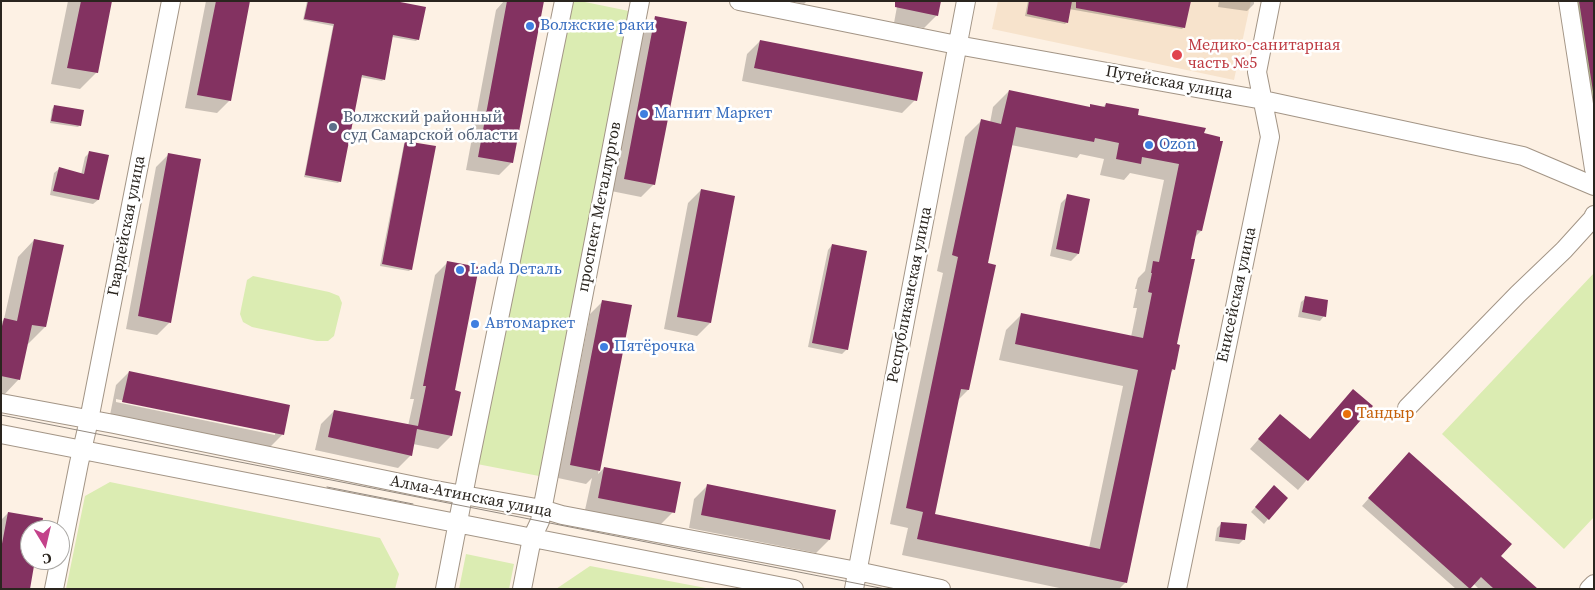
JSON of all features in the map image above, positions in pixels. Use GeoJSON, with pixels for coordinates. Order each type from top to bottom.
{"type":"FeatureCollection","features":[{"type":"Feature","properties":{"kind":"street","name":"Гвардейская улица"},"geometry":{"type":"LineString","coordinates":[[54,589],[81,450],[90,420],[171,1]]}},
{"type":"Feature","properties":{"kind":"street"},"geometry":{"type":"LineString","coordinates":[[445,589],[564,1]]}},
{"type":"Feature","properties":{"kind":"street","name":"проспект Металлургов"},"geometry":{"type":"LineString","coordinates":[[522,589],[532,538],[540,521],[640,1]]}},
{"type":"Feature","properties":{"kind":"street","name":"Путейская улица"},"geometry":{"type":"LineString","coordinates":[[739,1],[957,45],[1263,100],[1523,156],[1594,186]]}},
{"type":"Feature","properties":{"kind":"street","name":"Республиканская улица"},"geometry":{"type":"LineString","coordinates":[[854,589],[966,1]]}},
{"type":"Feature","properties":{"kind":"street","name":"Енисейская улица"},"geometry":{"type":"LineString","coordinates":[[1177,589],[1270,137],[1257,72],[1271,1]]}},
{"type":"Feature","properties":{"kind":"street"},"geometry":{"type":"LineString","coordinates":[[1568,1],[1594,169]]}},
{"type":"Feature","properties":{"kind":"street"},"geometry":{"type":"LineString","coordinates":[[1407,408],[1518,294],[1564,250],[1594,215]]}},
{"type":"Feature","properties":{"kind":"street","name":"Алма-Атинская улица"},"geometry":{"type":"LineString","coordinates":[[1,403],[941,589]]}},
{"type":"Feature","properties":{"kind":"street","name":"Алма-Атинская улица"},"geometry":{"type":"LineString","coordinates":[[1,434],[794,589]]}},
{"type":"Feature","properties":{"kind":"street"},"geometry":{"type":"LineString","coordinates":[[1589,589],[1594,584]]}},
{"type":"Feature","properties":{"kind":"shaded area","name":"Медико-санитарная часть №5"},"geometry":{"type":"Polygon","coordinates":[[[998,1],[1251,1],[1234,80],[992,29],[998,1]]]}},
{"type":"Feature","properties":{"kind":"green space"},"geometry":{"type":"Polygon","coordinates":[[[566,1],[580,1],[629,11],[539,476],[477,464],[566,1]]]}},
{"type":"Feature","properties":{"kind":"green space"},"geometry":{"type":"Polygon","coordinates":[[[1577,1],[1594,1],[1594,105],[1577,1]]]}},
{"type":"Feature","properties":{"kind":"green space"},"geometry":{"type":"Polygon","coordinates":[[[1594,273],[1594,517],[1564,549],[1442,434],[1594,273]]]}},
{"type":"Feature","properties":{"kind":"green space"},"geometry":{"type":"Polygon","coordinates":[[[253,276],[329,292],[339,296],[342,303],[334,336],[328,341],[317,341],[252,327],[243,322],[240,314],[247,280],[253,276]]]}},
{"type":"Feature","properties":{"kind":"green space"},"geometry":{"type":"Polygon","coordinates":[[[110,482],[380,538],[399,574],[395,589],[66,589],[85,496],[110,482]]]}},
{"type":"Feature","properties":{"kind":"green space"},"geometry":{"type":"Polygon","coordinates":[[[466,554],[514,564],[509,589],[459,589],[466,554]]]}},
{"type":"Feature","properties":{"kind":"green space"},"geometry":{"type":"Polygon","coordinates":[[[590,566],[711,589],[556,589],[590,566]]]}},
{"type":"Feature","properties":{"kind":"building"},"geometry":{"type":"Polygon","coordinates":[[[81,1],[112,1],[98,73],[67,68],[81,1]]]}},
{"type":"Feature","properties":{"kind":"building"},"geometry":{"type":"Polygon","coordinates":[[[216,1],[250,1],[231,101],[197,95],[216,1]]]}},
{"type":"Feature","properties":{"kind":"building","name":"Волжский районный суд Самарской области"},"geometry":{"type":"Polygon","coordinates":[[[308,1],[395,1],[426,7],[419,40],[393,35],[385,80],[362,75],[341,182],[305,175],[334,24],[304,19],[308,1]]]}},
{"type":"Feature","properties":{"kind":"building"},"geometry":{"type":"Polygon","coordinates":[[[507,1],[544,1],[513,163],[478,157],[507,1]]]}},
{"type":"Feature","properties":{"kind":"building"},"geometry":{"type":"Polygon","coordinates":[[[895,1],[941,1],[938,16],[895,7],[895,1]]]}},
{"type":"Feature","properties":{"kind":"building"},"geometry":{"type":"Polygon","coordinates":[[[1029,1],[1072,1],[1068,23],[1027,14],[1029,1]]]}},
{"type":"Feature","properties":{"kind":"building"},"geometry":{"type":"Polygon","coordinates":[[[1076,1],[1191,1],[1185,28],[1076,8],[1076,1]]]}},
{"type":"Feature","properties":{"kind":"building"},"geometry":{"type":"Polygon","coordinates":[[[1579,1],[1594,1],[1594,98],[1579,1]]]}},
{"type":"Feature","properties":{"kind":"building"},"geometry":{"type":"Polygon","coordinates":[[[655,16],[687,22],[655,185],[624,179],[655,16]]]}},
{"type":"Feature","properties":{"kind":"building"},"geometry":{"type":"Polygon","coordinates":[[[760,40],[923,72],[917,101],[754,68],[760,40]]]}},
{"type":"Feature","properties":{"kind":"building"},"geometry":{"type":"Polygon","coordinates":[[[1009,90],[1090,107],[1090,104],[1105,107],[1106,103],[1139,109],[1138,115],[1206,128],[1204,133],[1220,137],[1220,141],[1223,141],[1202,231],[1197,230],[1191,259],[1195,259],[1177,344],[1180,345],[1175,370],[1172,369],[1127,583],[917,539],[923,512],[906,508],[958,257],[952,255],[981,119],[1001,124],[1009,90]],[[1016,127],[988,263],[996,265],[969,390],[961,389],[935,514],[1100,549],[1138,370],[1015,344],[1021,313],[1143,338],[1152,293],[1148,292],[1153,261],[1159,262],[1179,164],[1142,157],[1141,164],[1116,159],[1119,143],[1095,138],[1094,142],[1016,127]]]}},
{"type":"Feature","properties":{"kind":"building"},"geometry":{"type":"Polygon","coordinates":[[[54,105],[84,110],[81,126],[51,121],[54,105]]]}},
{"type":"Feature","properties":{"kind":"building"},"geometry":{"type":"Polygon","coordinates":[[[405,141],[436,146],[412,270],[382,264],[405,141]]]}},
{"type":"Feature","properties":{"kind":"building"},"geometry":{"type":"Polygon","coordinates":[[[89,151],[109,155],[99,200],[53,191],[59,167],[84,174],[89,151]]]}},
{"type":"Feature","properties":{"kind":"building"},"geometry":{"type":"Polygon","coordinates":[[[168,153],[201,159],[171,323],[138,316],[168,153]]]}},
{"type":"Feature","properties":{"kind":"building"},"geometry":{"type":"Polygon","coordinates":[[[701,189],[735,196],[711,323],[677,317],[701,189]]]}},
{"type":"Feature","properties":{"kind":"building"},"geometry":{"type":"Polygon","coordinates":[[[1067,194],[1090,199],[1079,254],[1056,249],[1067,194]]]}},
{"type":"Feature","properties":{"kind":"building"},"geometry":{"type":"Polygon","coordinates":[[[34,239],[64,245],[46,327],[32,325],[20,380],[1,376],[1,330],[4,318],[17,321],[34,239]]]}},
{"type":"Feature","properties":{"kind":"building"},"geometry":{"type":"Polygon","coordinates":[[[832,244],[867,251],[848,350],[812,343],[832,244]]]}},
{"type":"Feature","properties":{"kind":"building"},"geometry":{"type":"Polygon","coordinates":[[[447,261],[479,267],[455,390],[461,392],[452,436],[417,429],[412,456],[328,437],[334,410],[418,426],[426,386],[423,386],[447,261]]]}},
{"type":"Feature","properties":{"kind":"building"},"geometry":{"type":"Polygon","coordinates":[[[1305,296],[1328,300],[1326,317],[1302,312],[1305,296]]]}},
{"type":"Feature","properties":{"kind":"building"},"geometry":{"type":"Polygon","coordinates":[[[602,300],[632,305],[600,471],[570,465],[602,300]]]}},
{"type":"Feature","properties":{"kind":"building"},"geometry":{"type":"Polygon","coordinates":[[[129,371],[290,405],[284,435],[122,402],[129,371]]]}},
{"type":"Feature","properties":{"kind":"building"},"geometry":{"type":"Polygon","coordinates":[[[1353,389],[1373,406],[1308,481],[1258,439],[1280,414],[1310,439],[1353,389]]]}},
{"type":"Feature","properties":{"kind":"building"},"geometry":{"type":"Polygon","coordinates":[[[1409,452],[1512,544],[1501,556],[1538,589],[1494,589],[1481,577],[1470,589],[1368,498],[1409,452]]]}},
{"type":"Feature","properties":{"kind":"building"},"geometry":{"type":"Polygon","coordinates":[[[604,467],[681,482],[675,513],[598,498],[604,467]]]}},
{"type":"Feature","properties":{"kind":"building"},"geometry":{"type":"Polygon","coordinates":[[[707,484],[836,510],[830,540],[701,515],[707,484]]]}},
{"type":"Feature","properties":{"kind":"building"},"geometry":{"type":"Polygon","coordinates":[[[1274,485],[1288,498],[1269,520],[1255,507],[1274,485]]]}},
{"type":"Feature","properties":{"kind":"building"},"geometry":{"type":"Polygon","coordinates":[[[8,512],[43,518],[43,520],[20,520],[20,570],[33,570],[30,589],[1,589],[1,549],[8,512]]]}},
{"type":"Feature","properties":{"kind":"building"},"geometry":{"type":"Polygon","coordinates":[[[1221,522],[1247,524],[1245,540],[1219,537],[1221,522]]]}},
{"type":"Feature","properties":{"kind":"tram line"},"geometry":{"type":"LineString","coordinates":[[1,415],[885,589]]}},
{"type":"Feature","properties":{"kind":"tram line"},"geometry":{"type":"LineString","coordinates":[[327,487],[413,504]]}},
{"type":"Feature","properties":{"kind":"place","name":"Волжские раки"},"geometry":{"type":"Point","coordinates":[530,26]}},
{"type":"Feature","properties":{"kind":"place","name":"Медико-санитарная часть №5"},"geometry":{"type":"Point","coordinates":[1177,55]}},
{"type":"Feature","properties":{"kind":"place","name":"Магнит Маркет"},"geometry":{"type":"Point","coordinates":[644,114]}},
{"type":"Feature","properties":{"kind":"place","name":"Волжский районный суд Самарской области"},"geometry":{"type":"Point","coordinates":[333,127]}},
{"type":"Feature","properties":{"kind":"place","name":"Ozon"},"geometry":{"type":"Point","coordinates":[1149,145]}},
{"type":"Feature","properties":{"kind":"place","name":"Lada Dеталь"},"geometry":{"type":"Point","coordinates":[460,270]}},
{"type":"Feature","properties":{"kind":"place","name":"Автомаркет"},"geometry":{"type":"Point","coordinates":[475,324]}},
{"type":"Feature","properties":{"kind":"place","name":"Пятёрочка"},"geometry":{"type":"Point","coordinates":[604,347]}},
{"type":"Feature","properties":{"kind":"place","name":"Тандыр"},"geometry":{"type":"Point","coordinates":[1347,414]}}]}
